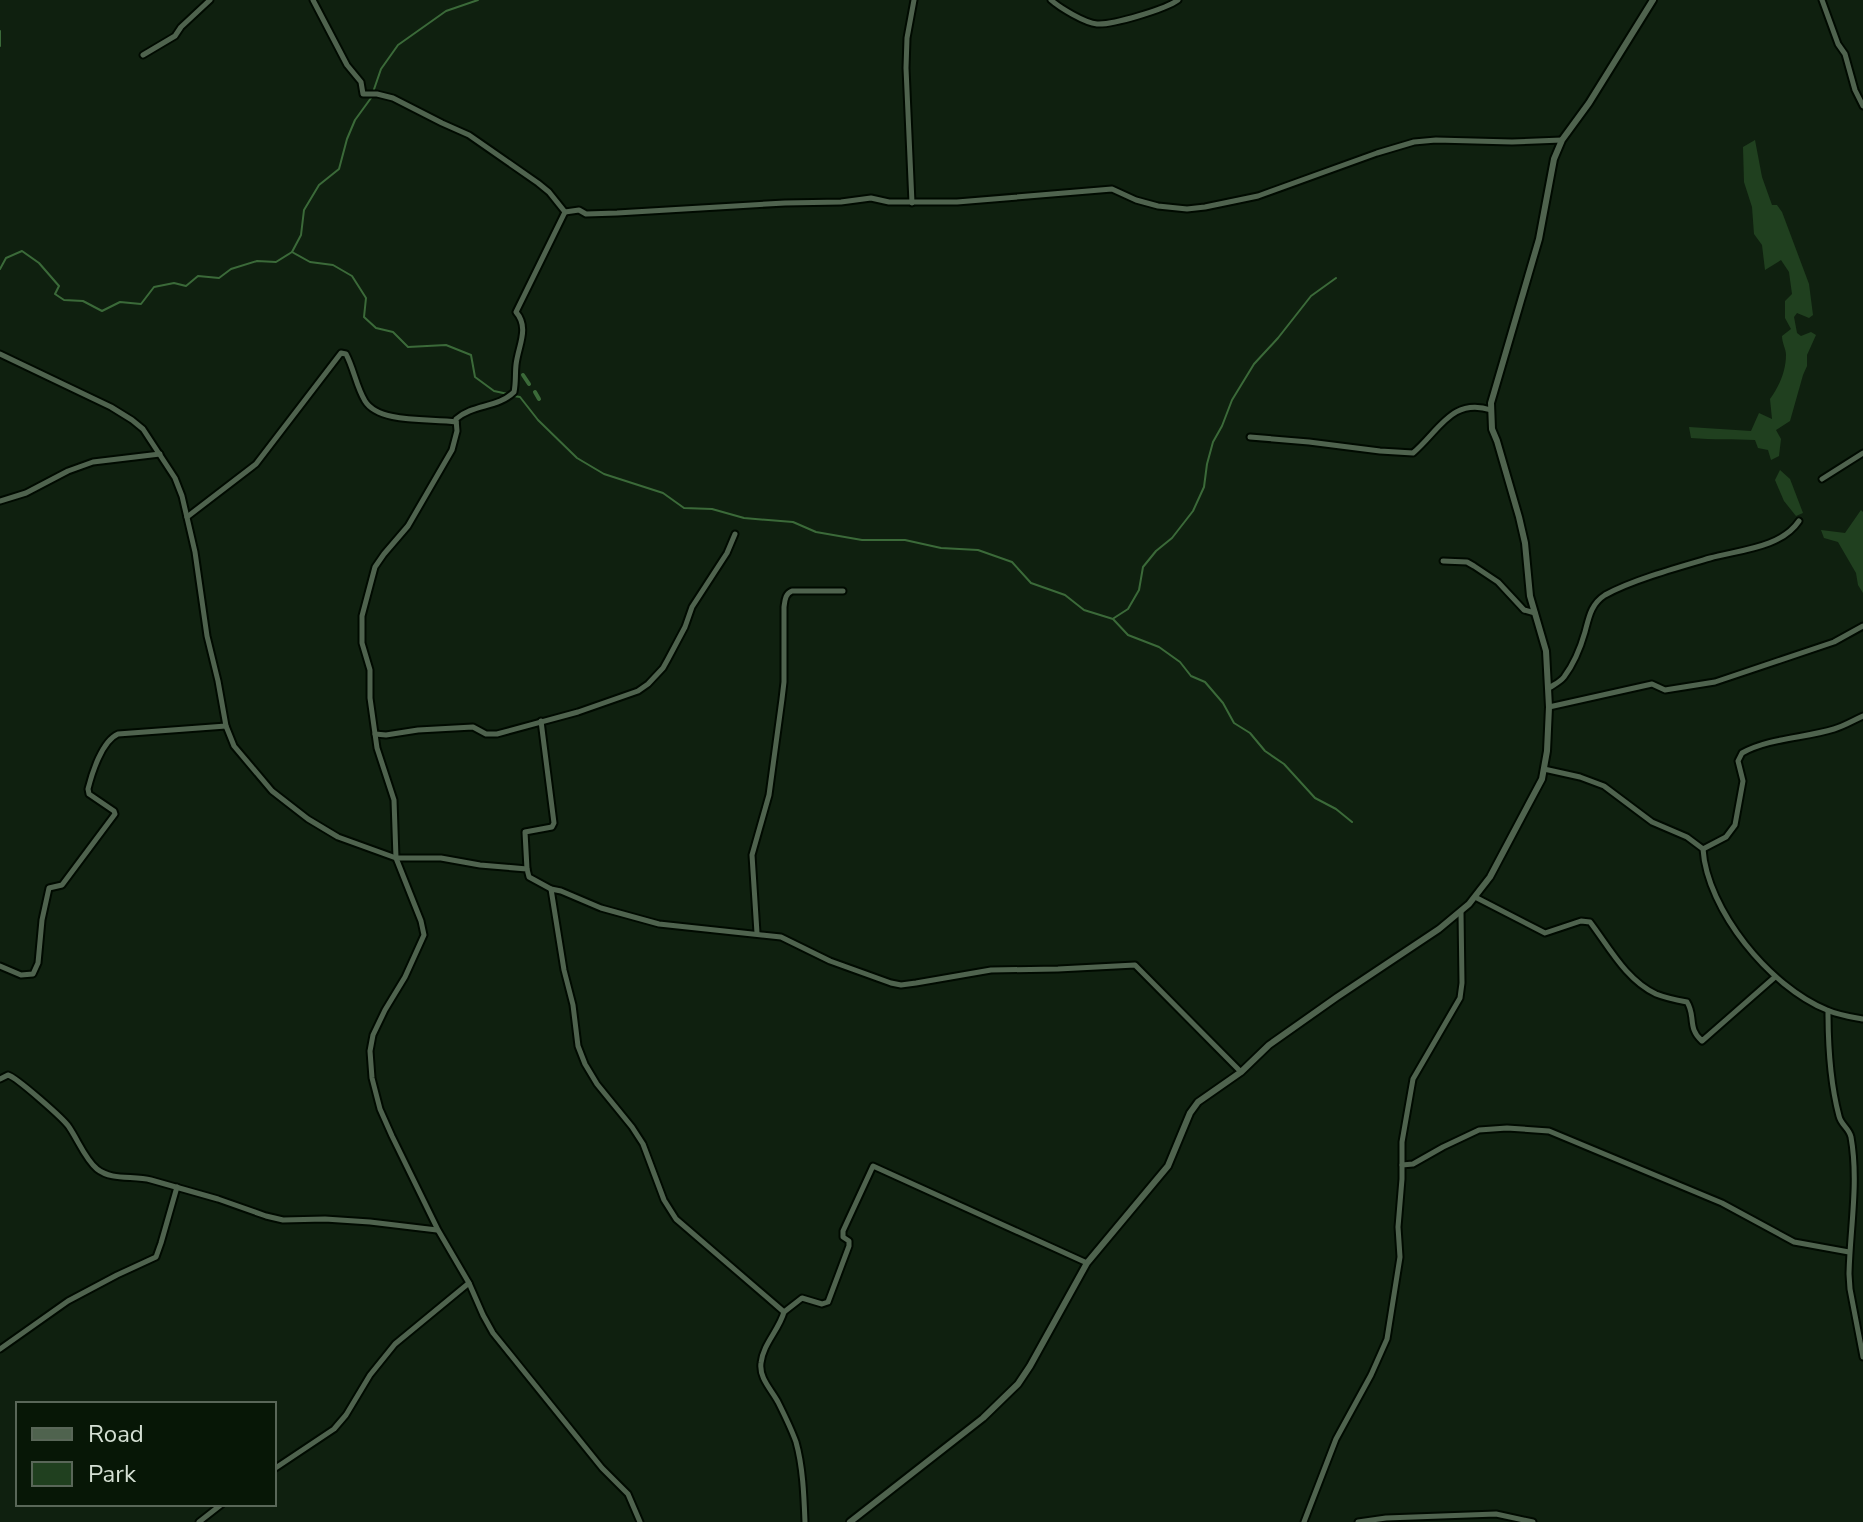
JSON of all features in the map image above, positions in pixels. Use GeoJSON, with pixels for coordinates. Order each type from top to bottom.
{"type":"FeatureCollection","features":[{"type":"Feature","properties":{"kind":"street"},"geometry":{"type":"LineString","coordinates":[[143,55],[175,36],[210,0]]}},
{"type":"Feature","properties":{"kind":"street"},"geometry":{"type":"LineString","coordinates":[[313,0],[347,65],[361,81],[363,94],[393,98],[469,135],[538,183],[565,212]]}},
{"type":"Feature","properties":{"kind":"street"},"geometry":{"type":"LineString","coordinates":[[912,203],[906,68],[907,38],[914,0]]}},
{"type":"Feature","properties":{"kind":"street"},"geometry":{"type":"LineString","coordinates":[[1051,0],[1070,13],[1100,24],[1159,10],[1178,0]]}},
{"type":"Feature","properties":{"kind":"street"},"geometry":{"type":"LineString","coordinates":[[850,1522],[983,1418],[1018,1384],[1087,1263],[1168,1166],[1194,1106],[1241,1072],[1269,1045],[1461,912],[1490,877],[1530,804],[1544,769],[1549,707],[1546,651],[1530,596],[1525,543],[1492,429],[1491,410],[1539,239],[1554,159],[1562,140],[1589,103],[1653,0]]}},
{"type":"Feature","properties":{"kind":"street"},"geometry":{"type":"LineString","coordinates":[[1822,0],[1863,106]]}},
{"type":"Feature","properties":{"kind":"street"},"geometry":{"type":"LineString","coordinates":[[565,212],[630,213],[871,198],[889,202],[957,202],[1112,189],[1158,206],[1187,209],[1272,192],[1414,142],[1562,140]]}},
{"type":"Feature","properties":{"kind":"street"},"geometry":{"type":"LineString","coordinates":[[565,212],[516,312],[521,316],[524,328],[514,392],[501,401],[475,407],[457,417],[452,450],[408,526],[375,567],[365,602],[362,643],[370,670],[375,734],[394,800],[396,858],[424,935],[373,1035],[370,1051],[372,1078],[380,1109],[483,1315],[504,1349],[548,1398],[602,1468],[628,1494],[640,1522]]}},
{"type":"Feature","properties":{"kind":"street"},"geometry":{"type":"LineString","coordinates":[[187,517],[256,464],[341,353],[346,354],[351,362],[356,382],[369,407],[381,414],[456,422]]}},
{"type":"Feature","properties":{"kind":"street"},"geometry":{"type":"LineString","coordinates":[[0,354],[132,420],[143,429],[160,454],[179,487],[187,517],[226,726],[234,746],[272,791],[338,837],[396,858],[441,858],[527,869]]}},
{"type":"Feature","properties":{"kind":"street"},"geometry":{"type":"LineString","coordinates":[[1250,437],[1413,453],[1458,410],[1477,406],[1491,410]]}},
{"type":"Feature","properties":{"kind":"street"},"geometry":{"type":"LineString","coordinates":[[1822,479],[1863,453]]}},
{"type":"Feature","properties":{"kind":"street"},"geometry":{"type":"LineString","coordinates":[[0,501],[26,493],[93,462],[160,454]]}},
{"type":"Feature","properties":{"kind":"street"},"geometry":{"type":"LineString","coordinates":[[1549,688],[1566,674],[1585,632],[1591,609],[1601,597],[1658,574],[1767,544],[1786,534],[1799,521]]}},
{"type":"Feature","properties":{"kind":"street"},"geometry":{"type":"LineString","coordinates":[[375,734],[473,727],[486,734],[497,734],[638,691],[663,668],[692,607],[727,553],[735,534]]}},
{"type":"Feature","properties":{"kind":"street"},"geometry":{"type":"LineString","coordinates":[[1443,561],[1467,562],[1498,582],[1524,610],[1535,613]]}},
{"type":"Feature","properties":{"kind":"street"},"geometry":{"type":"LineString","coordinates":[[757,933],[751,862],[769,795],[782,699],[787,594],[792,591],[843,591]]}},
{"type":"Feature","properties":{"kind":"street"},"geometry":{"type":"LineString","coordinates":[[1549,707],[1652,684],[1665,690],[1715,682],[1834,642],[1863,626]]}},
{"type":"Feature","properties":{"kind":"street"},"geometry":{"type":"LineString","coordinates":[[1703,849],[1726,837],[1735,825],[1743,781],[1738,761],[1742,753],[1758,746],[1831,730],[1863,716]]}},
{"type":"Feature","properties":{"kind":"street"},"geometry":{"type":"LineString","coordinates":[[541,721],[554,825],[525,832],[527,869],[529,877],[551,889],[601,908],[659,924],[781,937],[830,961],[901,985],[991,970],[1137,966],[1241,1072]]}},
{"type":"Feature","properties":{"kind":"street"},"geometry":{"type":"LineString","coordinates":[[0,966],[21,975],[33,974],[38,963],[49,888],[62,885],[115,814],[89,794],[88,789],[96,764],[111,738],[118,734],[226,726]]}},
{"type":"Feature","properties":{"kind":"street"},"geometry":{"type":"LineString","coordinates":[[1544,769],[1604,786],[1652,822],[1696,842],[1703,849],[1704,863],[1729,922],[1739,938],[1775,977],[1828,1011],[1863,1019]]}},
{"type":"Feature","properties":{"kind":"street"},"geometry":{"type":"LineString","coordinates":[[551,889],[578,1046],[590,1074],[643,1144],[664,1200],[676,1219],[784,1312]]}},
{"type":"Feature","properties":{"kind":"street"},"geometry":{"type":"LineString","coordinates":[[1475,897],[1547,933],[1581,921],[1590,922],[1637,982],[1672,1000],[1687,1002],[1691,1010],[1691,1024],[1702,1041],[1775,977]]}},
{"type":"Feature","properties":{"kind":"street"},"geometry":{"type":"LineString","coordinates":[[1304,1522],[1336,1439],[1387,1339],[1400,1257],[1398,1227],[1402,1142],[1413,1079],[1460,998],[1461,912]]}},
{"type":"Feature","properties":{"kind":"street"},"geometry":{"type":"LineString","coordinates":[[1828,1011],[1833,1081],[1840,1118],[1850,1132],[1855,1171],[1849,1252],[1850,1289],[1863,1357]]}},
{"type":"Feature","properties":{"kind":"street"},"geometry":{"type":"LineString","coordinates":[[0,1079],[13,1075],[57,1114],[95,1167],[115,1176],[140,1177],[283,1220],[325,1219],[438,1230]]}},
{"type":"Feature","properties":{"kind":"street"},"geometry":{"type":"LineString","coordinates":[[1402,1165],[1413,1164],[1479,1130],[1549,1131],[1722,1203],[1794,1242],[1849,1252]]}},
{"type":"Feature","properties":{"kind":"street"},"geometry":{"type":"LineString","coordinates":[[805,1522],[796,1444],[761,1371],[763,1352],[784,1312],[802,1298],[822,1304],[828,1302],[849,1246],[843,1231],[873,1166],[1087,1263]]}},
{"type":"Feature","properties":{"kind":"street"},"geometry":{"type":"LineString","coordinates":[[0,1349],[68,1301],[156,1257],[177,1187]]}},
{"type":"Feature","properties":{"kind":"street"},"geometry":{"type":"LineString","coordinates":[[276,1468],[334,1429],[395,1344],[469,1283]]}},
{"type":"Feature","properties":{"kind":"street"},"geometry":{"type":"LineString","coordinates":[[199,1522],[219,1506]]}},
{"type":"Feature","properties":{"kind":"street"},"geometry":{"type":"LineString","coordinates":[[1358,1522],[1416,1516],[1496,1514],[1533,1522]]}},
{"type":"Feature","properties":{"kind":"green space"},"geometry":{"type":"Polygon","coordinates":[[[1755,140],[1762,177],[1772,205],[1777,205],[1782,212],[1809,284],[1813,315],[1809,318],[1797,313],[1794,317],[1797,333],[1801,336],[1811,332],[1816,335],[1807,355],[1807,366],[1790,421],[1776,430],[1781,439],[1779,456],[1771,460],[1768,450],[1758,448],[1755,440],[1691,438],[1689,427],[1751,431],[1759,413],[1772,419],[1770,399],[1785,367],[1782,336],[1791,329],[1785,318],[1785,301],[1792,294],[1789,272],[1781,260],[1765,270],[1762,245],[1754,234],[1752,207],[1744,182],[1743,147],[1755,140]]]}},
{"type":"Feature","properties":{"kind":"green space"},"geometry":{"type":"Polygon","coordinates":[[[1780,470],[1790,479],[1803,513],[1796,516],[1784,501],[1775,480],[1780,470]]]}},
{"type":"Feature","properties":{"kind":"green space"},"geometry":{"type":"Polygon","coordinates":[[[1861,510],[1863,593],[1856,573],[1838,542],[1824,538],[1821,530],[1845,533],[1861,510]]]}},
{"type":"Feature","properties":{"kind":"waterway"},"geometry":{"type":"LineString","coordinates":[[0,269],[6,258],[22,251],[39,263],[59,286],[55,294],[64,300],[83,301],[102,311],[120,302],[141,304],[154,287],[174,283],[186,286],[198,276],[219,278],[231,269],[257,261],[276,262],[292,252],[301,235],[304,210],[319,185],[339,169],[355,120],[371,98],[381,69],[398,45],[446,11],[478,0]]}},
{"type":"Feature","properties":{"kind":"waterway"},"geometry":{"type":"LineString","coordinates":[[0,31],[0,46]]}},
{"type":"Feature","properties":{"kind":"waterway"},"geometry":{"type":"LineString","coordinates":[[292,252],[310,262],[333,265],[352,276],[366,298],[364,317],[376,328],[393,332],[408,347],[446,345],[471,355],[475,377],[494,391],[508,394]]}},
{"type":"Feature","properties":{"kind":"waterway"},"geometry":{"type":"LineString","coordinates":[[1114,618],[1128,609],[1139,590],[1143,567],[1193,511],[1204,487],[1213,442],[1232,400],[1254,364],[1311,296],[1336,278]]}},
{"type":"Feature","properties":{"kind":"waterway"},"geometry":{"type":"LineString","coordinates":[[523,375],[529,384]]}},
{"type":"Feature","properties":{"kind":"waterway"},"geometry":{"type":"LineString","coordinates":[[535,392],[539,399]]}},
{"type":"Feature","properties":{"kind":"waterway"},"geometry":{"type":"LineString","coordinates":[[514,396],[520,397],[538,420],[577,458],[604,474],[663,493],[684,508],[712,509],[744,518],[793,522],[816,532],[862,540],[905,540],[941,548],[978,550],[1012,562],[1031,583],[1065,595],[1084,610],[1113,619],[1128,635],[1159,647],[1180,662],[1191,676],[1205,682],[1223,703],[1234,723],[1250,733],[1265,751],[1284,764],[1315,798],[1352,822]]}}]}
